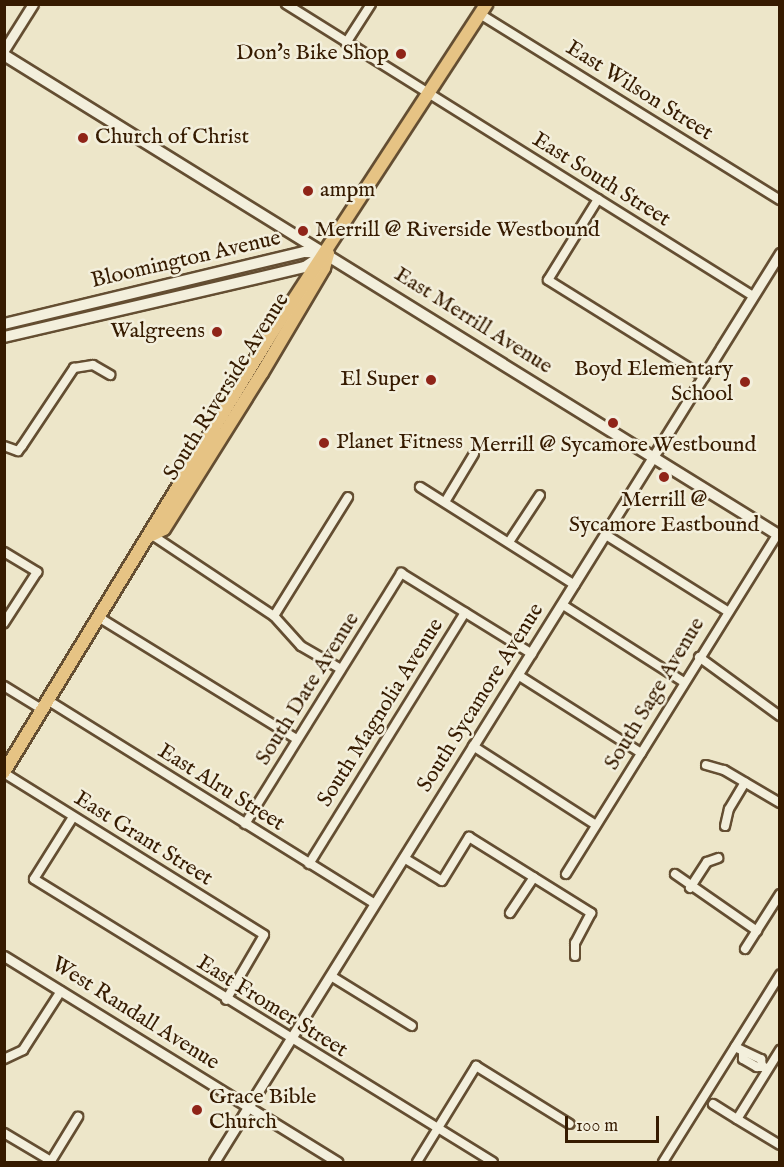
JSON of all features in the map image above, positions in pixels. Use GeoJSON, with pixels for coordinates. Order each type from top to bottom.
{"type":"FeatureCollection","features":[{"type":"Feature","properties":{"kind":"main road","name":"South Riverside Avenue"},"geometry":{"type":"LineString","coordinates":[[4,773],[152,535],[153,525],[304,284],[328,253],[483,9]]}},
{"type":"Feature","properties":{"kind":"main road","name":"East Merrill Avenue"},"geometry":{"type":"LineString","coordinates":[[4,53],[328,253],[778,536]]}},
{"type":"Feature","properties":{"kind":"main road","name":"Bloomington Avenue"},"geometry":{"type":"LineString","coordinates":[[4,324],[304,252],[328,253]]}},
{"type":"Feature","properties":{"kind":"main road","name":"South Riverside Avenue"},"geometry":{"type":"LineString","coordinates":[[152,535],[164,529],[262,373],[324,268],[328,253]]}},
{"type":"Feature","properties":{"kind":"main road","name":"Bloomington Avenue"},"geometry":{"type":"LineString","coordinates":[[4,337],[305,267],[328,253]]}},
{"type":"Feature","properties":{"kind":"main road","name":"Bloomington Avenue"},"geometry":{"type":"LineString","coordinates":[[283,272],[299,277],[304,284]]}},
{"type":"Feature","properties":{"kind":"street"},"geometry":{"type":"LineString","coordinates":[[4,53],[33,4]]}},
{"type":"Feature","properties":{"kind":"street","name":"East South Street"},"geometry":{"type":"LineString","coordinates":[[286,4],[753,296]]}},
{"type":"Feature","properties":{"kind":"street"},"geometry":{"type":"LineString","coordinates":[[346,43],[371,4]]}},
{"type":"Feature","properties":{"kind":"street","name":"East Wilson Street"},"geometry":{"type":"LineString","coordinates":[[483,9],[780,200]]}},
{"type":"Feature","properties":{"kind":"street"},"geometry":{"type":"LineString","coordinates":[[598,199],[548,280],[704,377]]}},
{"type":"Feature","properties":{"kind":"street","name":"South Sycamore Avenue"},"geometry":{"type":"LineString","coordinates":[[214,1162],[563,605],[779,254]]}},
{"type":"Feature","properties":{"kind":"street"},"geometry":{"type":"LineString","coordinates":[[4,446],[18,451],[74,368],[93,365],[110,375]]}},
{"type":"Feature","properties":{"kind":"street"},"geometry":{"type":"LineString","coordinates":[[444,502],[474,454]]}},
{"type":"Feature","properties":{"kind":"street"},"geometry":{"type":"LineString","coordinates":[[420,487],[575,585]]}},
{"type":"Feature","properties":{"kind":"street"},"geometry":{"type":"LineString","coordinates":[[509,542],[540,495]]}},
{"type":"Feature","properties":{"kind":"street"},"geometry":{"type":"LineString","coordinates":[[274,616],[348,497]]}},
{"type":"Feature","properties":{"kind":"street"},"geometry":{"type":"LineString","coordinates":[[152,535],[274,616],[301,645],[341,669]]}},
{"type":"Feature","properties":{"kind":"street"},"geometry":{"type":"LineString","coordinates":[[606,535],[727,611]]}},
{"type":"Feature","properties":{"kind":"street","name":"South Sage Avenue"},"geometry":{"type":"LineString","coordinates":[[566,874],[727,611],[778,536]]}},
{"type":"Feature","properties":{"kind":"street"},"geometry":{"type":"LineString","coordinates":[[4,552],[37,572],[4,623]]}},
{"type":"Feature","properties":{"kind":"street","name":"South Date Avenue"},"geometry":{"type":"LineString","coordinates":[[245,824],[401,573],[465,612]]}},
{"type":"Feature","properties":{"kind":"street"},"geometry":{"type":"LineString","coordinates":[[563,605],[684,682]]}},
{"type":"Feature","properties":{"kind":"street"},"geometry":{"type":"LineString","coordinates":[[465,612],[532,654]]}},
{"type":"Feature","properties":{"kind":"street","name":"South Magnolia Avenue"},"geometry":{"type":"LineString","coordinates":[[309,864],[465,612]]}},
{"type":"Feature","properties":{"kind":"street"},"geometry":{"type":"LineString","coordinates":[[100,618],[297,739]]}},
{"type":"Feature","properties":{"kind":"street"},"geometry":{"type":"LineString","coordinates":[[699,657],[780,716]]}},
{"type":"Feature","properties":{"kind":"street"},"geometry":{"type":"LineString","coordinates":[[518,675],[641,753]]}},
{"type":"Feature","properties":{"kind":"street","name":"East Alru Street"},"geometry":{"type":"LineString","coordinates":[[4,686],[46,705],[375,904]]}},
{"type":"Feature","properties":{"kind":"street"},"geometry":{"type":"LineString","coordinates":[[473,746],[597,825]]}},
{"type":"Feature","properties":{"kind":"street"},"geometry":{"type":"LineString","coordinates":[[706,765],[724,770],[777,802],[780,791]]}},
{"type":"Feature","properties":{"kind":"street","name":"East Grant Street"},"geometry":{"type":"LineString","coordinates":[[4,773],[264,935],[226,1000]]}},
{"type":"Feature","properties":{"kind":"street"},"geometry":{"type":"LineString","coordinates":[[725,826],[729,809],[745,782]]}},
{"type":"Feature","properties":{"kind":"street","name":"East Fromer Street"},"geometry":{"type":"LineString","coordinates":[[73,817],[34,879],[290,1040],[493,1162]]}},
{"type":"Feature","properties":{"kind":"street"},"geometry":{"type":"LineString","coordinates":[[404,858],[442,881],[469,837],[591,913],[575,943],[576,956]]}},
{"type":"Feature","properties":{"kind":"street"},"geometry":{"type":"LineString","coordinates":[[690,888],[706,862],[717,858]]}},
{"type":"Feature","properties":{"kind":"street"},"geometry":{"type":"LineString","coordinates":[[675,874],[690,888],[757,931]]}},
{"type":"Feature","properties":{"kind":"street"},"geometry":{"type":"LineString","coordinates":[[510,913],[534,877]]}},
{"type":"Feature","properties":{"kind":"street"},"geometry":{"type":"LineString","coordinates":[[745,949],[780,894]]}},
{"type":"Feature","properties":{"kind":"street","name":"West Randall Avenue"},"geometry":{"type":"LineString","coordinates":[[4,956],[337,1162]]}},
{"type":"Feature","properties":{"kind":"street"},"geometry":{"type":"LineString","coordinates":[[663,1162],[780,975]]}},
{"type":"Feature","properties":{"kind":"street"},"geometry":{"type":"LineString","coordinates":[[331,976],[412,1026]]}},
{"type":"Feature","properties":{"kind":"street"},"geometry":{"type":"LineString","coordinates":[[4,1059],[23,1050],[61,991]]}},
{"type":"Feature","properties":{"kind":"street"},"geometry":{"type":"LineString","coordinates":[[735,1047],[752,1059],[761,1059],[765,1067]]}},
{"type":"Feature","properties":{"kind":"street"},"geometry":{"type":"LineString","coordinates":[[737,1119],[765,1067],[780,1050]]}},
{"type":"Feature","properties":{"kind":"street"},"geometry":{"type":"LineString","coordinates":[[417,1162],[476,1066],[570,1124]]}},
{"type":"Feature","properties":{"kind":"street"},"geometry":{"type":"LineString","coordinates":[[713,1104],[780,1145]]}},
{"type":"Feature","properties":{"kind":"street"},"geometry":{"type":"LineString","coordinates":[[4,1133],[51,1161],[78,1117]]}},
{"type":"Feature","properties":{"kind":"place","name":"Don's Bike Shop"},"geometry":{"type":"Point","coordinates":[401,54]}},
{"type":"Feature","properties":{"kind":"place","name":"Church of Christ"},"geometry":{"type":"Point","coordinates":[83,138]}},
{"type":"Feature","properties":{"kind":"place","name":"ampm"},"geometry":{"type":"Point","coordinates":[308,191]}},
{"type":"Feature","properties":{"kind":"place","name":"Merrill @ Riverside Westbound"},"geometry":{"type":"Point","coordinates":[303,231]}},
{"type":"Feature","properties":{"kind":"place","name":"Walgreens"},"geometry":{"type":"Point","coordinates":[217,332]}},
{"type":"Feature","properties":{"kind":"place","name":"El Super"},"geometry":{"type":"Point","coordinates":[431,380]}},
{"type":"Feature","properties":{"kind":"place","name":"Boyd Elementary School"},"geometry":{"type":"Point","coordinates":[745,382]}},
{"type":"Feature","properties":{"kind":"place","name":"Merrill @ Sycamore Westbound"},"geometry":{"type":"Point","coordinates":[613,423]}},
{"type":"Feature","properties":{"kind":"place","name":"Planet Fitness"},"geometry":{"type":"Point","coordinates":[324,443]}},
{"type":"Feature","properties":{"kind":"place","name":"Merrill @ Sycamore Eastbound"},"geometry":{"type":"Point","coordinates":[664,477]}},
{"type":"Feature","properties":{"kind":"place","name":"Grace Bible Church"},"geometry":{"type":"Point","coordinates":[197,1110]}}]}
